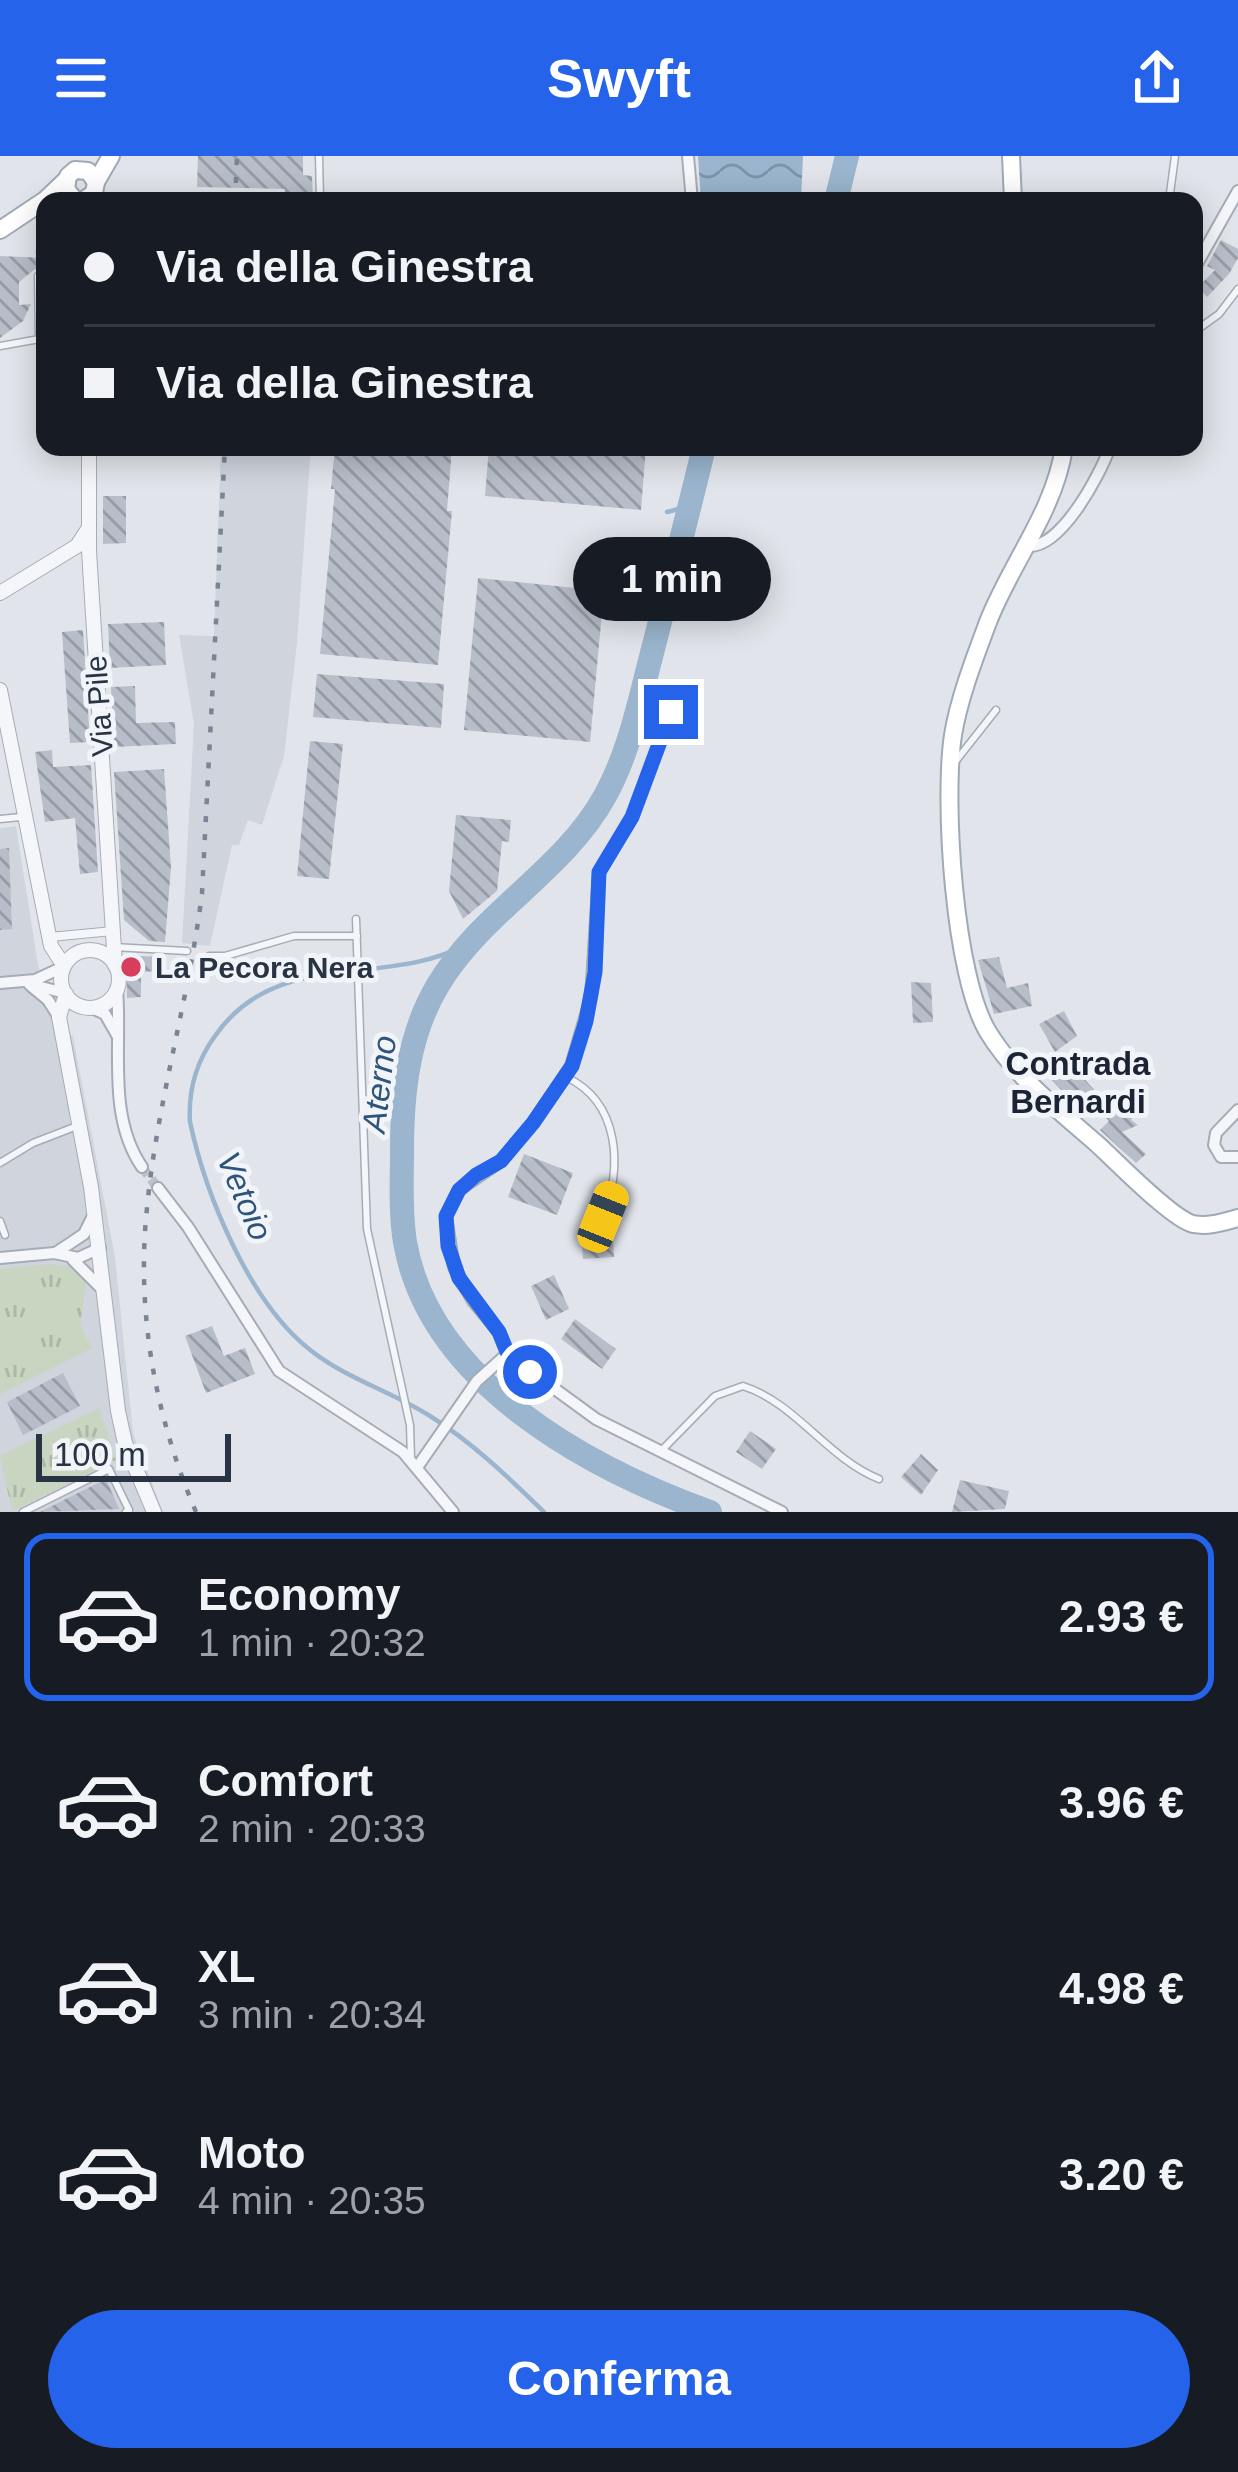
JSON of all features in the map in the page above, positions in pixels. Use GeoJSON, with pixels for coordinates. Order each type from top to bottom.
{"type":"FeatureCollection","features":[{"type":"Feature","properties":{"kind":"main road"},"geometry":{"type":"LineString","coordinates":[[54,192],[102,156]]}},
{"type":"Feature","properties":{"kind":"main road"},"geometry":{"type":"LineString","coordinates":[[86,192],[112,156]]}},
{"type":"Feature","properties":{"kind":"main road"},"geometry":{"type":"LineString","coordinates":[[1011,156],[1012,192]]}},
{"type":"Feature","properties":{"kind":"main road"},"geometry":{"type":"LineString","coordinates":[[73,175],[88,171],[83,192]]}},
{"type":"Feature","properties":{"kind":"main road"},"geometry":{"type":"LineString","coordinates":[[68,192],[73,175]]}},
{"type":"Feature","properties":{"kind":"main road"},"geometry":{"type":"LineString","coordinates":[[0,230],[36,206]]}},
{"type":"Feature","properties":{"kind":"main road"},"geometry":{"type":"LineString","coordinates":[[0,230],[36,215]]}},
{"type":"Feature","properties":{"kind":"main road"},"geometry":{"type":"LineString","coordinates":[[1062,456],[1051,496],[986,626],[954,730],[949,770],[959,929],[969,987],[985,1028],[1005,1056],[1183,1220],[1215,1225],[1238,1218]]}},
{"type":"Feature","properties":{"kind":"street"},"geometry":{"type":"LineString","coordinates":[[688,156],[691,192]]}},
{"type":"Feature","properties":{"kind":"street"},"geometry":{"type":"LineString","coordinates":[[1203,256],[1238,191]]}},
{"type":"Feature","properties":{"kind":"street","name":"Via Pile"},"geometry":{"type":"LineString","coordinates":[[88,456],[88,529],[115,965]]}},
{"type":"Feature","properties":{"kind":"street"},"geometry":{"type":"LineString","coordinates":[[1024,545],[1042,544],[1065,523],[1106,456]]}},
{"type":"Feature","properties":{"kind":"street"},"geometry":{"type":"LineString","coordinates":[[0,593],[80,543],[88,529]]}},
{"type":"Feature","properties":{"kind":"street"},"geometry":{"type":"LineString","coordinates":[[59,556],[80,556],[91,574]]}},
{"type":"Feature","properties":{"kind":"street"},"geometry":{"type":"LineString","coordinates":[[0,690],[50,941],[64,967]]}},
{"type":"Feature","properties":{"kind":"street"},"geometry":{"type":"LineString","coordinates":[[671,712],[632,817],[599,872],[591,997],[566,1077],[504,1158],[459,1190],[446,1216],[448,1246],[459,1278],[499,1332],[508,1354],[578,1408],[782,1512]]}},
{"type":"Feature","properties":{"kind":"street"},"geometry":{"type":"LineString","coordinates":[[50,941],[113,939]]}},
{"type":"Feature","properties":{"kind":"street"},"geometry":{"type":"LineString","coordinates":[[28,983],[45,970],[50,941]]}},
{"type":"Feature","properties":{"kind":"street"},"geometry":{"type":"LineString","coordinates":[[60,1019],[64,967],[86,950],[103,953],[115,965],[121,1120],[142,1167]]}},
{"type":"Feature","properties":{"kind":"street"},"geometry":{"type":"LineString","coordinates":[[28,983],[64,967]]}},
{"type":"Feature","properties":{"kind":"street"},"geometry":{"type":"LineString","coordinates":[[0,982],[28,983],[65,994],[107,1016],[119,1042]]}},
{"type":"Feature","properties":{"kind":"street"},"geometry":{"type":"LineString","coordinates":[[28,983],[48,1000],[60,1019],[100,1248],[120,1423],[154,1512]]}},
{"type":"Feature","properties":{"kind":"street"},"geometry":{"type":"LineString","coordinates":[[67,1049],[71,1021],[107,1002],[117,989]]}},
{"type":"Feature","properties":{"kind":"street"},"geometry":{"type":"LineString","coordinates":[[1238,1109],[1216,1133],[1214,1145],[1221,1157],[1238,1157]]}},
{"type":"Feature","properties":{"kind":"street"},"geometry":{"type":"LineString","coordinates":[[158,1188],[285,1377],[414,1462],[453,1512]]}},
{"type":"Feature","properties":{"kind":"street"},"geometry":{"type":"LineString","coordinates":[[63,1251],[87,1230],[94,1210]]}},
{"type":"Feature","properties":{"kind":"street"},"geometry":{"type":"LineString","coordinates":[[0,1258],[63,1251],[88,1242],[100,1248]]}},
{"type":"Feature","properties":{"kind":"street"},"geometry":{"type":"LineString","coordinates":[[63,1251],[86,1269],[106,1296]]}},
{"type":"Feature","properties":{"kind":"street"},"geometry":{"type":"LineString","coordinates":[[414,1462],[435,1443],[493,1364],[508,1354]]}},
{"type":"Feature","properties":{"kind":"lane"},"geometry":{"type":"LineString","coordinates":[[319,156],[320,192]]}},
{"type":"Feature","properties":{"kind":"lane"},"geometry":{"type":"LineString","coordinates":[[1170,192],[1175,156]]}},
{"type":"Feature","properties":{"kind":"lane"},"geometry":{"type":"LineString","coordinates":[[1203,242],[1210,245]]}},
{"type":"Feature","properties":{"kind":"lane"},"geometry":{"type":"LineString","coordinates":[[1203,326],[1238,290]]}},
{"type":"Feature","properties":{"kind":"lane"},"geometry":{"type":"LineString","coordinates":[[0,346],[36,340]]}},
{"type":"Feature","properties":{"kind":"lane"},"geometry":{"type":"LineString","coordinates":[[949,770],[996,710]]}},
{"type":"Feature","properties":{"kind":"lane"},"geometry":{"type":"LineString","coordinates":[[0,819],[25,817]]}},
{"type":"Feature","properties":{"kind":"lane"},"geometry":{"type":"LineString","coordinates":[[356,919],[368,1229],[414,1462]]}},
{"type":"Feature","properties":{"kind":"lane"},"geometry":{"type":"LineString","coordinates":[[209,956],[225,956],[294,936],[357,936]]}},
{"type":"Feature","properties":{"kind":"lane"},"geometry":{"type":"LineString","coordinates":[[113,939],[187,951]]}},
{"type":"Feature","properties":{"kind":"lane"},"geometry":{"type":"LineString","coordinates":[[566,1077],[586,1088],[609,1122],[614,1179],[603,1217]]}},
{"type":"Feature","properties":{"kind":"lane"},"geometry":{"type":"LineString","coordinates":[[0,1163],[33,1143],[81,1125]]}},
{"type":"Feature","properties":{"kind":"lane"},"geometry":{"type":"LineString","coordinates":[[0,1221],[5,1235]]}},
{"type":"Feature","properties":{"kind":"lane"},"geometry":{"type":"LineString","coordinates":[[661,1451],[715,1396],[743,1386],[782,1407],[830,1449],[879,1479]]}},
{"type":"Feature","properties":{"kind":"lane"},"geometry":{"type":"LineString","coordinates":[[22,1512],[110,1469],[126,1512]]}},
{"type":"Feature","properties":{"kind":"shaded area"},"geometry":{"type":"Polygon","coordinates":[[[221,456],[310,456],[284,756],[262,825],[248,820],[239,845],[232,845],[210,946],[182,943],[194,724],[179,635],[214,636],[221,456]]]}},
{"type":"Feature","properties":{"kind":"shaded area"},"geometry":{"type":"Polygon","coordinates":[[[16,826],[38,965],[57,1035],[73,1036],[115,1257],[133,1433],[163,1512],[0,1512],[0,828],[16,826]]]}},
{"type":"Feature","properties":{"kind":"green space"},"geometry":{"type":"Polygon","coordinates":[[[70,1267],[86,1282],[80,1325],[92,1348],[0,1394],[0,1269],[70,1267]]]}},
{"type":"Feature","properties":{"kind":"green space"},"geometry":{"type":"Polygon","coordinates":[[[99,1408],[116,1460],[12,1511],[0,1456],[99,1408]]]}},
{"type":"Feature","properties":{"kind":"water"},"geometry":{"type":"Polygon","coordinates":[[[698,156],[803,156],[801,192],[700,192],[698,156]]]}},
{"type":"Feature","properties":{"kind":"building"},"geometry":{"type":"Polygon","coordinates":[[[198,156],[303,156],[303,175],[312,176],[313,192],[285,189],[197,187],[198,156]]]}},
{"type":"Feature","properties":{"kind":"building"},"geometry":{"type":"Polygon","coordinates":[[[1221,240],[1238,249],[1229,274],[1207,297],[1203,282],[1215,270],[1207,266],[1221,240]]]}},
{"type":"Feature","properties":{"kind":"building"},"geometry":{"type":"Polygon","coordinates":[[[0,256],[36,258],[36,269],[19,282],[19,305],[31,304],[23,321],[0,338],[0,256]]]}},
{"type":"Feature","properties":{"kind":"building"},"geometry":{"type":"Polygon","coordinates":[[[334,456],[451,456],[447,511],[452,511],[438,665],[320,654],[335,489],[331,489],[334,456]]]}},
{"type":"Feature","properties":{"kind":"building"},"geometry":{"type":"Polygon","coordinates":[[[488,456],[645,456],[641,510],[485,496],[488,456]]]}},
{"type":"Feature","properties":{"kind":"building"},"geometry":{"type":"Polygon","coordinates":[[[103,496],[126,496],[126,543],[103,544],[103,496]]]}},
{"type":"Feature","properties":{"kind":"building"},"geometry":{"type":"Polygon","coordinates":[[[478,578],[604,591],[590,742],[464,730],[478,578]]]}},
{"type":"Feature","properties":{"kind":"building"},"geometry":{"type":"Polygon","coordinates":[[[164,622],[166,665],[110,668],[108,624],[164,622]]]}},
{"type":"Feature","properties":{"kind":"building"},"geometry":{"type":"Polygon","coordinates":[[[83,630],[90,742],[70,743],[62,632],[83,630]]]}},
{"type":"Feature","properties":{"kind":"building"},"geometry":{"type":"Polygon","coordinates":[[[317,674],[444,684],[441,728],[313,717],[317,674]]]}},
{"type":"Feature","properties":{"kind":"building"},"geometry":{"type":"Polygon","coordinates":[[[135,686],[136,723],[175,722],[176,744],[114,747],[111,687],[135,686]]]}},
{"type":"Feature","properties":{"kind":"building"},"geometry":{"type":"Polygon","coordinates":[[[310,741],[343,744],[329,879],[297,876],[310,741]]]}},
{"type":"Feature","properties":{"kind":"building"},"geometry":{"type":"Polygon","coordinates":[[[52,750],[53,767],[91,765],[98,872],[80,874],[75,818],[45,822],[35,752],[52,750]]]}},
{"type":"Feature","properties":{"kind":"building"},"geometry":{"type":"Polygon","coordinates":[[[164,769],[171,867],[165,942],[149,941],[124,920],[114,772],[164,769]]]}},
{"type":"Feature","properties":{"kind":"building"},"geometry":{"type":"Polygon","coordinates":[[[456,815],[511,820],[509,842],[502,841],[497,891],[463,919],[449,891],[456,815]]]}},
{"type":"Feature","properties":{"kind":"building"},"geometry":{"type":"Polygon","coordinates":[[[9,848],[12,929],[0,930],[0,849],[9,848]]]}},
{"type":"Feature","properties":{"kind":"building"},"geometry":{"type":"Polygon","coordinates":[[[126,955],[157,957],[158,971],[141,972],[141,997],[127,998],[126,955]]]}},
{"type":"Feature","properties":{"kind":"building"},"geometry":{"type":"Polygon","coordinates":[[[999,957],[1007,988],[1028,983],[1032,1006],[994,1014],[978,960],[999,957]]]}},
{"type":"Feature","properties":{"kind":"building"},"geometry":{"type":"Polygon","coordinates":[[[911,982],[931,983],[933,1022],[913,1023],[911,982]]]}},
{"type":"Feature","properties":{"kind":"building"},"geometry":{"type":"Polygon","coordinates":[[[1064,1011],[1077,1036],[1055,1052],[1039,1024],[1064,1011]]]}},
{"type":"Feature","properties":{"kind":"building"},"geometry":{"type":"Polygon","coordinates":[[[1067,1060],[1099,1095],[1103,1091],[1123,1110],[1131,1101],[1137,1111],[1131,1120],[1138,1125],[1122,1132],[1146,1154],[1136,1163],[1100,1130],[1109,1121],[1085,1096],[1075,1105],[1049,1077],[1067,1060]]]}},
{"type":"Feature","properties":{"kind":"building"},"geometry":{"type":"Polygon","coordinates":[[[524,1154],[573,1173],[557,1215],[508,1197],[524,1154]]]}},
{"type":"Feature","properties":{"kind":"building"},"geometry":{"type":"Polygon","coordinates":[[[612,1222],[614,1257],[583,1259],[581,1225],[612,1222]]]}},
{"type":"Feature","properties":{"kind":"building"},"geometry":{"type":"Polygon","coordinates":[[[554,1275],[569,1309],[546,1320],[531,1286],[554,1275]]]}},
{"type":"Feature","properties":{"kind":"building"},"geometry":{"type":"Polygon","coordinates":[[[575,1319],[616,1349],[602,1369],[561,1339],[575,1319]]]}},
{"type":"Feature","properties":{"kind":"building"},"geometry":{"type":"Polygon","coordinates":[[[212,1326],[224,1356],[245,1348],[255,1374],[206,1393],[185,1336],[212,1326]]]}},
{"type":"Feature","properties":{"kind":"building"},"geometry":{"type":"Polygon","coordinates":[[[63,1373],[80,1406],[23,1435],[7,1402],[63,1373]]]}},
{"type":"Feature","properties":{"kind":"building"},"geometry":{"type":"Polygon","coordinates":[[[750,1431],[776,1449],[762,1469],[736,1452],[750,1431]]]}},
{"type":"Feature","properties":{"kind":"building"},"geometry":{"type":"Polygon","coordinates":[[[921,1454],[938,1470],[921,1495],[901,1477],[921,1454]]]}},
{"type":"Feature","properties":{"kind":"building"},"geometry":{"type":"Polygon","coordinates":[[[106,1479],[119,1509],[40,1512],[106,1479]]]}},
{"type":"Feature","properties":{"kind":"building"},"geometry":{"type":"Polygon","coordinates":[[[960,1480],[1009,1491],[1005,1509],[952,1512],[960,1480]]]}},
{"type":"Feature","properties":{"kind":"waterway","name":"Aterno"},"geometry":{"type":"LineString","coordinates":[[838,192],[847,156]]}},
{"type":"Feature","properties":{"kind":"waterway","name":"Aterno"},"geometry":{"type":"LineString","coordinates":[[702,456],[639,705],[614,779],[588,823],[477,935],[428,1004],[413,1044],[405,1086],[402,1196],[405,1242],[420,1292],[446,1337],[480,1377],[566,1444],[614,1471],[710,1512]]}},
{"type":"Feature","properties":{"kind":"waterway"},"geometry":{"type":"LineString","coordinates":[[667,512],[690,506]]}},
{"type":"Feature","properties":{"kind":"waterway","name":"Vetoio"},"geometry":{"type":"LineString","coordinates":[[467,944],[403,965],[301,979],[269,990],[240,1008],[215,1036],[198,1066],[190,1122],[207,1182],[233,1245],[267,1304],[287,1328],[323,1359],[446,1426],[544,1512]]}},
{"type":"Feature","properties":{"kind":"tunnel"},"geometry":{"type":"LineString","coordinates":[[142,1167],[158,1188]]}},
{"type":"Feature","properties":{"kind":"railway"},"geometry":{"type":"LineString","coordinates":[[235,192],[237,156]]}},
{"type":"Feature","properties":{"kind":"railway"},"geometry":{"type":"LineString","coordinates":[[196,1512],[170,1439],[152,1363],[144,1247],[158,1129],[202,893],[225,456]]}},
{"type":"Feature","properties":{"kind":"place","name":"La Pecora Nera"},"geometry":{"type":"Point","coordinates":[131,967]}},
{"type":"Feature","properties":{"kind":"district","name":"Contrada Bernardi"},"geometry":{"type":"Point","coordinates":[1078,1082]}},
{"type":"Feature","properties":{"kind":"route"},"geometry":{"type":"LineString","coordinates":[[530,1372],[508,1354],[503,1338],[459,1278],[448,1246],[446,1216],[459,1190],[501,1161],[533,1123],[572,1066],[595,972],[599,872],[632,817],[671,712]]}}]}
